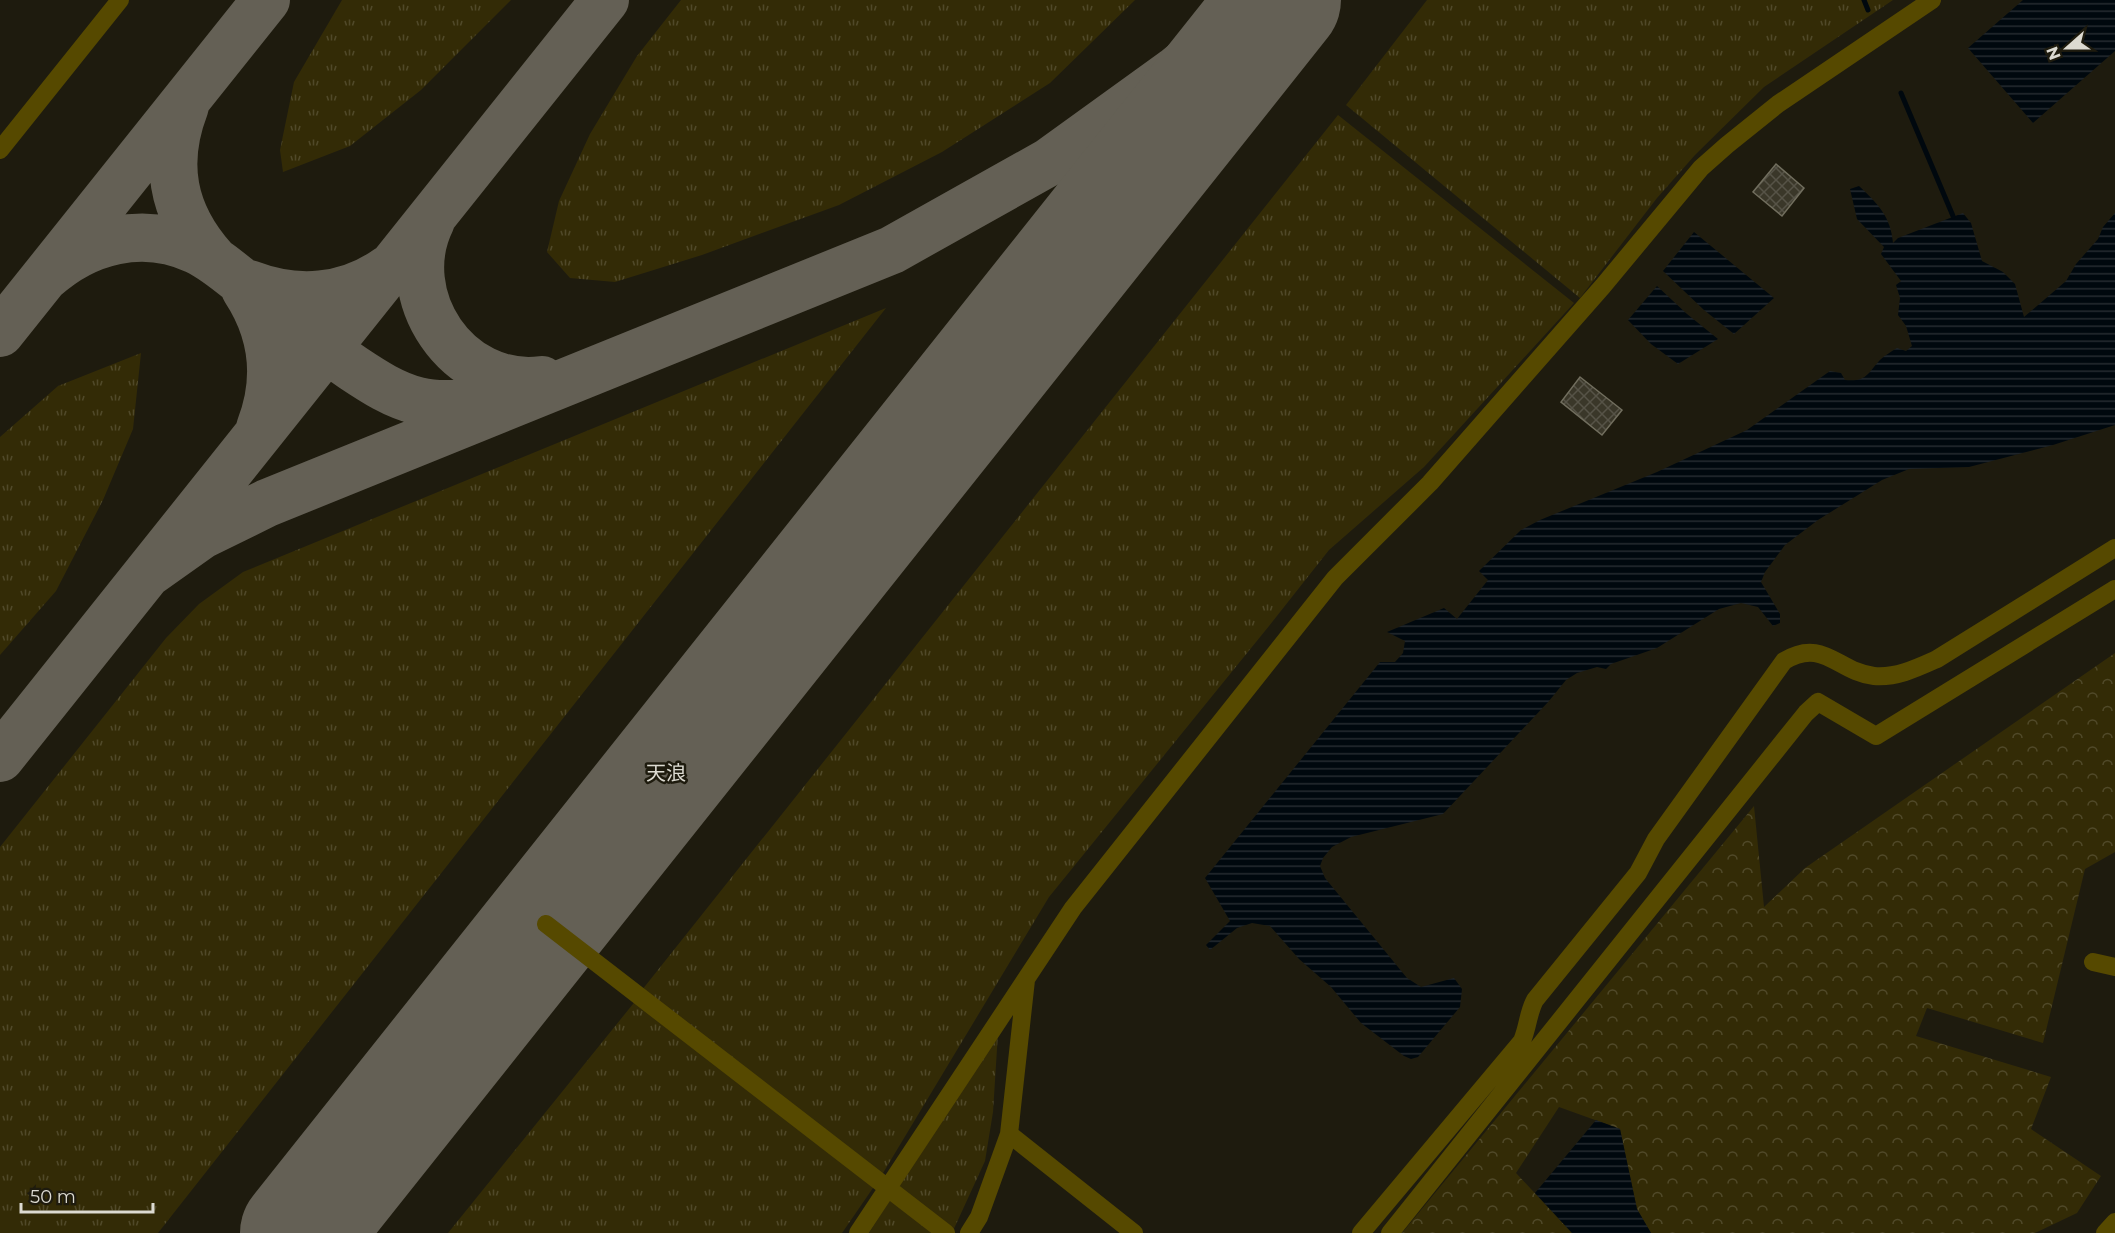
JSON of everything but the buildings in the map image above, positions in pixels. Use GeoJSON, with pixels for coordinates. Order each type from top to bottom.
{"type":"FeatureCollection","features":[{"type":"Feature","properties":{"kind":"street"},"geometry":{"type":"LineString","coordinates":[[0,150],[120,0]]}},
{"type":"Feature","properties":{"kind":"street"},"geometry":{"type":"LineString","coordinates":[[858,1233],[1073,908],[1335,578],[1430,483],[1603,286],[1701,168],[1778,104],[1932,0]]}},
{"type":"Feature","properties":{"kind":"street"},"geometry":{"type":"LineString","coordinates":[[1361,1233],[1522,1041],[1527,1029],[1529,1012],[1535,1000],[1638,873],[1656,839],[1784,661],[1797,653],[1811,651],[1873,676],[1893,675],[1914,669],[1937,659],[2115,548]]}},
{"type":"Feature","properties":{"kind":"street"},"geometry":{"type":"LineString","coordinates":[[1390,1233],[1799,722],[1818,702],[1876,736],[2115,589]]}},
{"type":"Feature","properties":{"kind":"street"},"geometry":{"type":"LineString","coordinates":[[546,924],[946,1233]]}},
{"type":"Feature","properties":{"kind":"street"},"geometry":{"type":"LineString","coordinates":[[2094,962],[2115,967]]}},
{"type":"Feature","properties":{"kind":"street"},"geometry":{"type":"LineString","coordinates":[[969,1233],[979,1217],[1009,1134],[1026,976]]}},
{"type":"Feature","properties":{"kind":"street"},"geometry":{"type":"LineString","coordinates":[[1009,1134],[1134,1233]]}},
{"type":"Feature","properties":{"kind":"street"},"geometry":{"type":"LineString","coordinates":[[2105,1233],[2115,1222]]}},
{"type":"Feature","properties":{"kind":"green space"},"geometry":{"type":"Polygon","coordinates":[[[342,0],[511,0],[421,90],[350,146],[283,172],[280,150],[294,82],[342,0]]]}},
{"type":"Feature","properties":{"kind":"green space"},"geometry":{"type":"Polygon","coordinates":[[[681,0],[1135,0],[1050,83],[942,152],[839,205],[702,255],[615,282],[570,278],[547,252],[559,201],[590,134],[637,56],[681,0]]]}},
{"type":"Feature","properties":{"kind":"green space"},"geometry":{"type":"Polygon","coordinates":[[[1427,0],[1893,0],[1764,87],[1695,155],[1657,198],[1580,298],[1346,105],[1427,0]]]}},
{"type":"Feature","properties":{"kind":"green space"},"geometry":{"type":"Polygon","coordinates":[[[1338,115],[1574,303],[1424,467],[1329,550],[1049,897],[880,1178],[642,990],[1338,115]]]}},
{"type":"Feature","properties":{"kind":"green space"},"geometry":{"type":"Polygon","coordinates":[[[886,308],[158,1233],[0,1233],[0,847],[166,638],[199,604],[243,572],[886,308]]]}},
{"type":"Feature","properties":{"kind":"green space"},"geometry":{"type":"Polygon","coordinates":[[[141,353],[133,429],[103,500],[56,591],[0,655],[0,437],[58,386],[141,353]]]}},
{"type":"Feature","properties":{"kind":"green space"},"geometry":{"type":"Polygon","coordinates":[[[2115,653],[2115,852],[2085,869],[2043,1043],[1927,1008],[1916,1036],[2051,1077],[2031,1129],[2101,1176],[2077,1213],[2035,1233],[1651,1233],[1637,1209],[1620,1129],[1559,1107],[1516,1173],[1572,1233],[1402,1233],[1754,806],[1764,907],[1805,868],[2115,653]]]}},
{"type":"Feature","properties":{"kind":"green space"},"geometry":{"type":"Polygon","coordinates":[[[637,999],[875,1185],[842,1233],[448,1233],[637,999]]]}},
{"type":"Feature","properties":{"kind":"green space"},"geometry":{"type":"Polygon","coordinates":[[[998,1033],[993,1112],[985,1161],[952,1233],[869,1233],[998,1033]]]}},
{"type":"Feature","properties":{"kind":"shaded area"},"geometry":{"type":"Polygon","coordinates":[[[2023,0],[2115,0],[2115,51],[2033,123],[1968,48],[2023,0]]]}},
{"type":"Feature","properties":{"kind":"shaded area"},"geometry":{"type":"Polygon","coordinates":[[[1859,186],[1886,218],[1893,243],[1898,238],[1963,213],[1971,223],[1982,261],[2003,272],[2015,284],[2024,317],[2066,281],[2076,264],[2098,239],[2103,227],[2115,213],[2115,425],[2053,445],[1969,467],[1909,469],[1882,480],[1818,520],[1785,545],[1765,572],[1761,582],[1780,614],[1780,623],[1773,626],[1758,607],[1741,603],[1719,609],[1657,648],[1611,664],[1606,669],[1597,667],[1577,673],[1566,680],[1443,814],[1351,837],[1332,847],[1320,866],[1325,878],[1407,978],[1421,987],[1454,978],[1462,989],[1460,1007],[1418,1057],[1411,1059],[1404,1056],[1361,1023],[1331,987],[1299,959],[1270,926],[1252,923],[1237,928],[1210,950],[1206,945],[1230,921],[1205,878],[1380,662],[1395,662],[1403,653],[1405,641],[1387,632],[1444,608],[1457,619],[1488,580],[1479,571],[1521,530],[1657,472],[1747,430],[1830,371],[1841,373],[1845,380],[1858,380],[1866,376],[1882,358],[1897,348],[1906,351],[1912,346],[1906,326],[1898,315],[1900,298],[1896,285],[1901,281],[1881,254],[1884,247],[1857,219],[1850,189],[1859,186]]]}},
{"type":"Feature","properties":{"kind":"shaded area"},"geometry":{"type":"Polygon","coordinates":[[[1694,232],[1774,298],[1734,334],[1704,310],[1663,271],[1694,232]]]}},
{"type":"Feature","properties":{"kind":"shaded area"},"geometry":{"type":"Polygon","coordinates":[[[1657,286],[1718,339],[1678,364],[1651,344],[1628,320],[1657,286]]]}},
{"type":"Feature","properties":{"kind":"shaded area"},"geometry":{"type":"Polygon","coordinates":[[[1596,1120],[1620,1129],[1637,1209],[1651,1233],[1572,1233],[1535,1193],[1596,1120]]]}},
{"type":"Feature","properties":{"kind":"waterway"},"geometry":{"type":"LineString","coordinates":[[1864,0],[1868,10]]}},
{"type":"Feature","properties":{"kind":"waterway"},"geometry":{"type":"LineString","coordinates":[[1901,93],[1953,216]]}},
{"type":"Feature","properties":{"kind":"taxiway"},"geometry":{"type":"LineString","coordinates":[[0,333],[266,0]]}},
{"type":"Feature","properties":{"kind":"taxiway"},"geometry":{"type":"LineString","coordinates":[[0,758],[605,0]]}},
{"type":"Feature","properties":{"kind":"taxiway"},"geometry":{"type":"LineString","coordinates":[[147,574],[202,535],[267,503],[892,250],[1049,162],[1175,71],[1262,0]]}},
{"type":"Feature","properties":{"kind":"taxiway"},"geometry":{"type":"LineString","coordinates":[[185,106],[174,147],[175,187],[188,224],[213,259]]}},
{"type":"Feature","properties":{"kind":"taxiway"},"geometry":{"type":"LineString","coordinates":[[431,221],[422,250],[421,279],[427,307],[441,333],[460,354],[484,370],[511,379],[542,380]]}},
{"type":"Feature","properties":{"kind":"taxiway"},"geometry":{"type":"LineString","coordinates":[[44,278],[78,254],[116,240],[156,238],[176,242],[218,263],[327,349],[392,392],[418,401],[436,404],[491,400]]}},
{"type":"Feature","properties":{"kind":"taxiway"},"geometry":{"type":"LineString","coordinates":[[249,284],[285,293],[320,294],[355,287],[388,269]]}},
{"type":"Feature","properties":{"kind":"taxiway"},"geometry":{"type":"LineString","coordinates":[[245,289],[262,322],[268,339],[270,357],[270,392],[260,428]]}},
{"type":"Feature","properties":{"kind":"runway"},"geometry":{"type":"LineString","coordinates":[[300,1233],[1281,0]]}},
{"type":"Feature","properties":{"kind":"district","name":"天浪"},"geometry":{"type":"Point","coordinates":[666,773]}}]}
